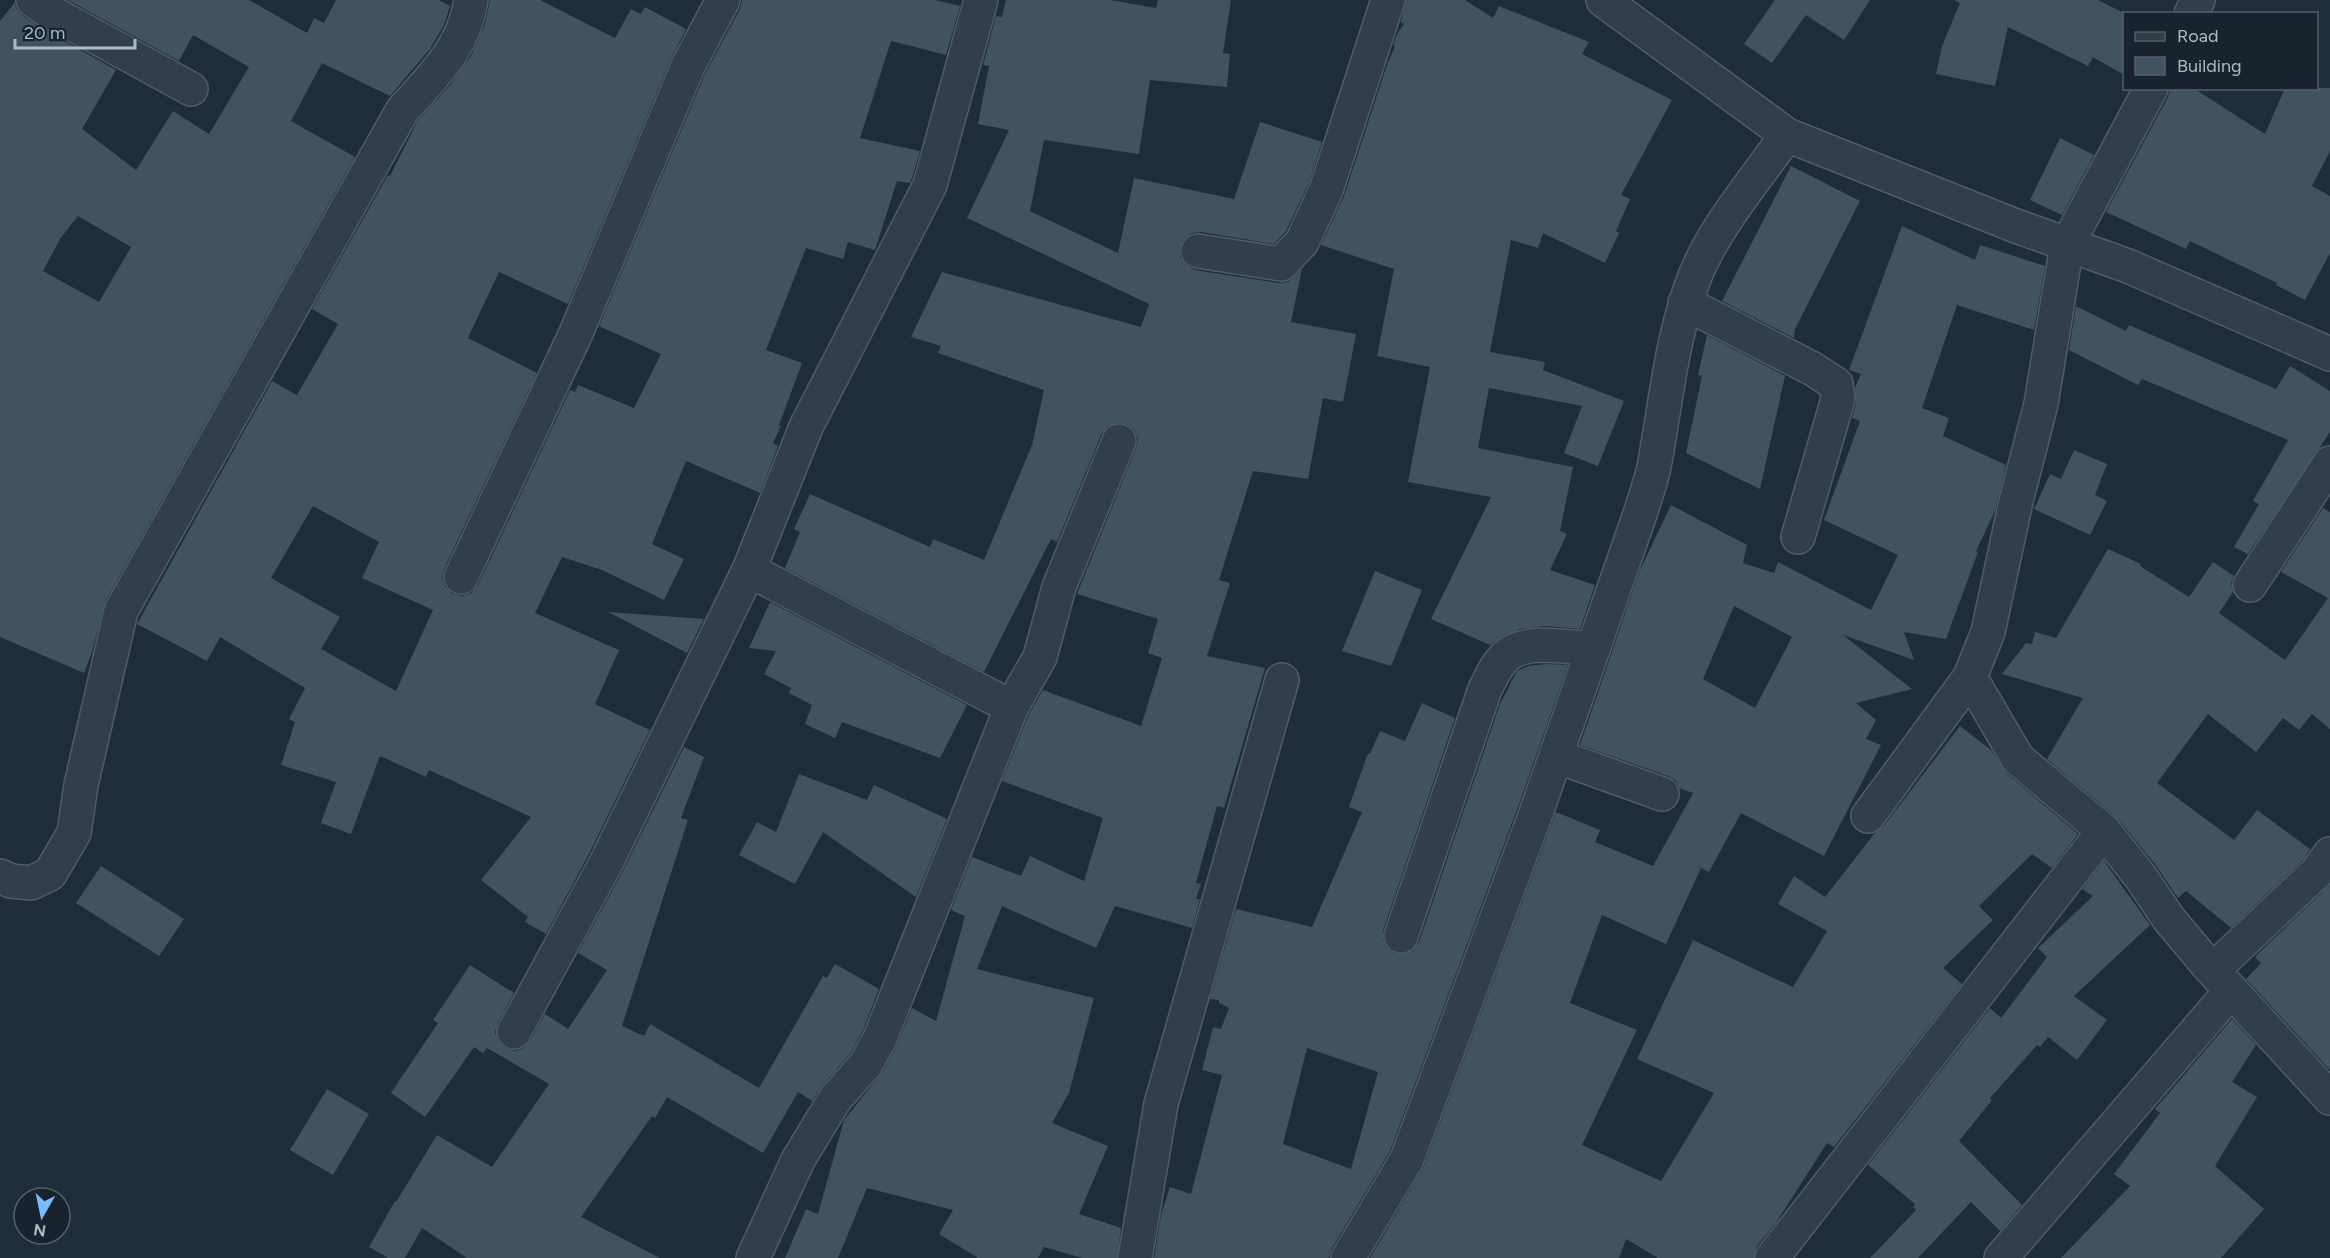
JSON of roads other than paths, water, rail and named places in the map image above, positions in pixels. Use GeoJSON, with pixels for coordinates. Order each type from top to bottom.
{"type":"FeatureCollection","features":[{"type":"Feature","properties":{"kind":"street"},"geometry":{"type":"LineString","coordinates":[[33,0],[47,10],[191,89]]}},
{"type":"Feature","properties":{"kind":"street"},"geometry":{"type":"LineString","coordinates":[[0,876],[11,881],[31,883],[51,874],[74,833],[81,785],[121,611],[402,111],[444,65],[467,23],[471,0]]}},
{"type":"Feature","properties":{"kind":"street"},"geometry":{"type":"LineString","coordinates":[[461,577],[576,333],[688,66],[723,0]]}},
{"type":"Feature","properties":{"kind":"street"},"geometry":{"type":"LineString","coordinates":[[514,1032],[606,863],[748,570],[806,427],[930,185],[981,0]]}},
{"type":"Feature","properties":{"kind":"street"},"geometry":{"type":"LineString","coordinates":[[1198,251],[1281,264],[1302,242],[1326,190],[1388,0]]}},
{"type":"Feature","properties":{"kind":"street"},"geometry":{"type":"LineString","coordinates":[[1603,0],[1787,135],[1874,171],[2128,266],[2330,354]]}},
{"type":"Feature","properties":{"kind":"street"},"geometry":{"type":"LineString","coordinates":[[1868,816],[1970,677],[1988,632],[2016,501],[2041,404],[2067,245],[2150,90]]}},
{"type":"Feature","properties":{"kind":"street"},"geometry":{"type":"LineString","coordinates":[[1348,1258],[1407,1160],[1556,756],[1641,511],[1653,469],[1663,402],[1685,303],[1696,273],[1722,227],[1787,135]]}},
{"type":"Feature","properties":{"kind":"street"},"geometry":{"type":"LineString","coordinates":[[1685,303],[1813,369],[1836,384],[1838,399],[1797,537]]}},
{"type":"Feature","properties":{"kind":"street"},"geometry":{"type":"LineString","coordinates":[[753,1258],[798,1160],[835,1099],[866,1064],[880,1038],[1012,706],[1040,657],[1059,587],[1119,441]]}},
{"type":"Feature","properties":{"kind":"street"},"geometry":{"type":"LineString","coordinates":[[2250,585],[2330,463]]}},
{"type":"Feature","properties":{"kind":"street"},"geometry":{"type":"LineString","coordinates":[[748,570],[1012,706]]}},
{"type":"Feature","properties":{"kind":"street"},"geometry":{"type":"LineString","coordinates":[[1401,936],[1485,689],[1497,667],[1506,655],[1524,645],[1593,649]]}},
{"type":"Feature","properties":{"kind":"street"},"geometry":{"type":"LineString","coordinates":[[1970,677],[2018,759],[2104,831],[2140,876],[2169,919],[2222,980],[2328,1092]]}},
{"type":"Feature","properties":{"kind":"street"},"geometry":{"type":"LineString","coordinates":[[1135,1258],[1161,1104],[1282,680]]}},
{"type":"Feature","properties":{"kind":"street"},"geometry":{"type":"LineString","coordinates":[[1556,756],[1662,794]]}},
{"type":"Feature","properties":{"kind":"street"},"geometry":{"type":"LineString","coordinates":[[1772,1258],[2104,831]]}},
{"type":"Feature","properties":{"kind":"street"},"geometry":{"type":"LineString","coordinates":[[2001,1258],[2222,980],[2318,871],[2330,854]]}}]}
